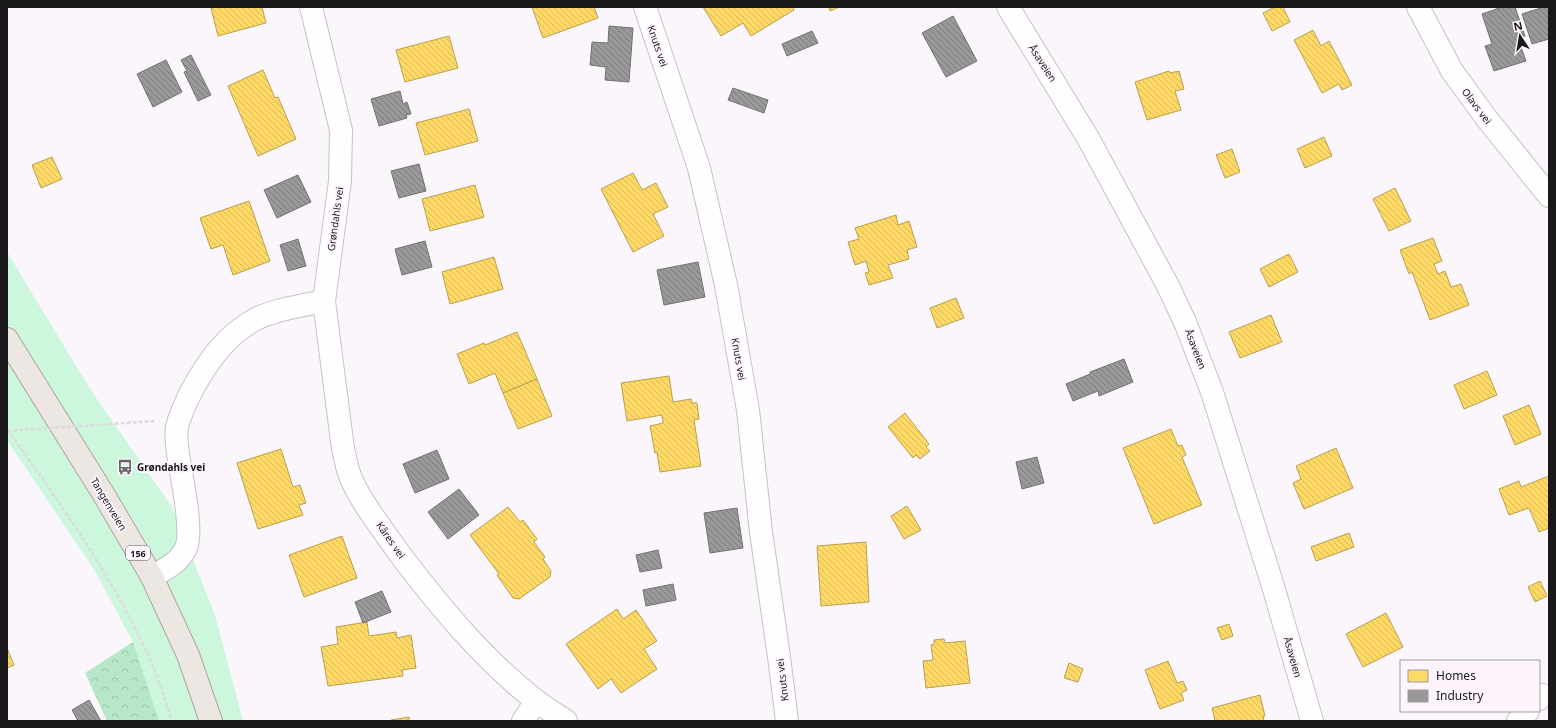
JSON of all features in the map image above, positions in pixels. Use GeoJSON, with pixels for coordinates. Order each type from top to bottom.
{"type":"FeatureCollection","features":[{"type":"Feature","properties":{"kind":"main road","name":"Tangenveien"},"geometry":{"type":"LineString","coordinates":[[7,339],[104,495],[152,577],[188,655],[211,721]]}},
{"type":"Feature","properties":{"kind":"street","name":"Grøndahls vei"},"geometry":{"type":"LineString","coordinates":[[311,7],[341,130],[340,181],[324,301]]}},
{"type":"Feature","properties":{"kind":"street","name":"Knuts vei"},"geometry":{"type":"LineString","coordinates":[[645,7],[699,168],[726,285],[748,410],[761,532],[787,721]]}},
{"type":"Feature","properties":{"kind":"street","name":"Åsaveien"},"geometry":{"type":"LineString","coordinates":[[1008,7],[1088,138],[1167,284],[1185,322],[1212,392],[1273,586],[1312,721]]}},
{"type":"Feature","properties":{"kind":"street","name":"Olavs vei"},"geometry":{"type":"LineString","coordinates":[[1418,7],[1452,72],[1487,119],[1549,196]]}},
{"type":"Feature","properties":{"kind":"street"},"geometry":{"type":"LineString","coordinates":[[152,577],[181,557],[187,546],[188,520],[177,442],[177,427],[182,411],[213,355],[227,340],[242,328],[257,319],[324,301]]}},
{"type":"Feature","properties":{"kind":"street","name":"Kåres vei"},"geometry":{"type":"LineString","coordinates":[[324,301],[343,449],[348,471],[357,490],[385,533],[431,596],[458,627],[510,678],[536,701],[566,721]]}},
{"type":"Feature","properties":{"kind":"street"},"geometry":{"type":"LineString","coordinates":[[523,721],[536,701]]}},
{"type":"Feature","properties":{"kind":"street"},"geometry":{"type":"LineString","coordinates":[[1518,721],[1527,712]]}},
{"type":"Feature","properties":{"kind":"path"},"geometry":{"type":"LineString","coordinates":[[7,430],[154,421]]}},
{"type":"Feature","properties":{"kind":"path"},"geometry":{"type":"LineString","coordinates":[[7,430],[65,511],[108,577],[132,622],[154,670],[172,721]]}},
{"type":"Feature","properties":{"kind":"green space"},"geometry":{"type":"Polygon","coordinates":[[[7,252],[90,389],[172,507],[215,615],[243,721],[159,721],[133,642],[95,571],[7,440],[7,252]]]}},
{"type":"Feature","properties":{"kind":"green space"},"geometry":{"type":"Polygon","coordinates":[[[133,642],[159,721],[107,721],[85,673],[133,642]]]}},
{"type":"Feature","properties":{"kind":"building: Homes"},"geometry":{"type":"Polygon","coordinates":[[[262,7],[266,23],[218,36],[211,8],[262,7]]]}},
{"type":"Feature","properties":{"kind":"building: Homes"},"geometry":{"type":"Polygon","coordinates":[[[532,7],[594,7],[598,18],[543,38],[532,7]]]}},
{"type":"Feature","properties":{"kind":"building: Homes"},"geometry":{"type":"Polygon","coordinates":[[[703,7],[793,7],[794,10],[751,36],[743,23],[721,36],[703,7]]]}},
{"type":"Feature","properties":{"kind":"building: Homes"},"geometry":{"type":"Polygon","coordinates":[[[829,7],[839,7],[830,11],[829,7]]]}},
{"type":"Feature","properties":{"kind":"building: Homes"},"geometry":{"type":"Polygon","coordinates":[[[1275,7],[1283,7],[1290,22],[1272,31],[1263,13],[1275,7]]]}},
{"type":"Feature","properties":{"kind":"building: Homes"},"geometry":{"type":"Polygon","coordinates":[[[1313,30],[1321,46],[1329,41],[1352,85],[1342,90],[1339,84],[1322,93],[1294,40],[1313,30]]]}},
{"type":"Feature","properties":{"kind":"building: Homes"},"geometry":{"type":"Polygon","coordinates":[[[449,36],[458,68],[405,82],[396,50],[449,36]]]}},
{"type":"Feature","properties":{"kind":"building: Homes"},"geometry":{"type":"Polygon","coordinates":[[[263,70],[275,98],[278,97],[296,139],[258,156],[228,86],[263,70]]]}},
{"type":"Feature","properties":{"kind":"building: Homes"},"geometry":{"type":"Polygon","coordinates":[[[1169,71],[1170,73],[1179,71],[1184,89],[1175,91],[1181,110],[1147,120],[1135,82],[1169,71]]]}},
{"type":"Feature","properties":{"kind":"building: Homes"},"geometry":{"type":"Polygon","coordinates":[[[469,109],[478,141],[425,155],[416,123],[469,109]]]}},
{"type":"Feature","properties":{"kind":"building: Homes"},"geometry":{"type":"Polygon","coordinates":[[[1324,137],[1332,156],[1305,168],[1297,149],[1324,137]]]}},
{"type":"Feature","properties":{"kind":"building: Homes"},"geometry":{"type":"Polygon","coordinates":[[[1232,149],[1240,172],[1225,178],[1216,155],[1232,149]]]}},
{"type":"Feature","properties":{"kind":"building: Homes"},"geometry":{"type":"Polygon","coordinates":[[[52,157],[62,179],[41,188],[32,165],[52,157]]]}},
{"type":"Feature","properties":{"kind":"building: Homes"},"geometry":{"type":"Polygon","coordinates":[[[633,173],[642,190],[656,183],[668,207],[653,214],[664,236],[633,252],[601,189],[633,173]]]}},
{"type":"Feature","properties":{"kind":"building: Homes"},"geometry":{"type":"Polygon","coordinates":[[[475,185],[484,217],[430,231],[422,199],[475,185]]]}},
{"type":"Feature","properties":{"kind":"building: Homes"},"geometry":{"type":"Polygon","coordinates":[[[1395,188],[1411,221],[1389,231],[1373,199],[1395,188]]]}},
{"type":"Feature","properties":{"kind":"building: Homes"},"geometry":{"type":"Polygon","coordinates":[[[249,201],[270,261],[233,275],[223,245],[211,249],[200,218],[249,201]]]}},
{"type":"Feature","properties":{"kind":"building: Homes"},"geometry":{"type":"Polygon","coordinates":[[[896,215],[898,225],[909,221],[917,247],[907,250],[909,259],[888,265],[893,278],[869,285],[865,273],[869,272],[866,261],[855,265],[848,242],[859,239],[855,228],[896,215]]]}},
{"type":"Feature","properties":{"kind":"building: Homes"},"geometry":{"type":"Polygon","coordinates":[[[1433,238],[1442,261],[1434,264],[1438,274],[1445,271],[1451,287],[1461,284],[1469,305],[1430,320],[1412,272],[1409,274],[1400,250],[1433,238]]]}},
{"type":"Feature","properties":{"kind":"building: Homes"},"geometry":{"type":"Polygon","coordinates":[[[1289,254],[1298,272],[1269,287],[1260,269],[1289,254]]]}},
{"type":"Feature","properties":{"kind":"building: Homes"},"geometry":{"type":"Polygon","coordinates":[[[494,257],[503,289],[450,304],[442,272],[494,257]]]}},
{"type":"Feature","properties":{"kind":"building: Homes"},"geometry":{"type":"Polygon","coordinates":[[[956,298],[964,318],[937,328],[930,308],[956,298]]]}},
{"type":"Feature","properties":{"kind":"building: Homes"},"geometry":{"type":"Polygon","coordinates":[[[1271,315],[1282,342],[1240,358],[1229,332],[1271,315]]]}},
{"type":"Feature","properties":{"kind":"building: Homes"},"geometry":{"type":"Polygon","coordinates":[[[517,332],[537,379],[503,393],[495,373],[469,384],[457,354],[517,332]]]}},
{"type":"Feature","properties":{"kind":"building: Homes"},"geometry":{"type":"Polygon","coordinates":[[[1487,371],[1497,395],[1464,409],[1454,385],[1487,371]]]}},
{"type":"Feature","properties":{"kind":"building: Homes"},"geometry":{"type":"Polygon","coordinates":[[[669,376],[673,402],[691,399],[692,403],[697,403],[699,419],[694,420],[701,466],[660,472],[657,452],[655,453],[650,426],[663,423],[662,415],[627,421],[621,383],[669,376]]]}},
{"type":"Feature","properties":{"kind":"building: Homes"},"geometry":{"type":"Polygon","coordinates":[[[537,379],[552,416],[518,429],[503,393],[537,379]]]}},
{"type":"Feature","properties":{"kind":"building: Homes"},"geometry":{"type":"Polygon","coordinates":[[[1529,405],[1541,434],[1515,445],[1503,416],[1529,405]]]}},
{"type":"Feature","properties":{"kind":"building: Homes"},"geometry":{"type":"Polygon","coordinates":[[[905,413],[929,444],[926,447],[930,451],[920,459],[916,455],[913,458],[888,427],[905,413]]]}},
{"type":"Feature","properties":{"kind":"building: Homes"},"geometry":{"type":"Polygon","coordinates":[[[1171,429],[1178,446],[1182,445],[1186,455],[1182,457],[1202,505],[1154,524],[1123,448],[1171,429]]]}},
{"type":"Feature","properties":{"kind":"building: Homes"},"geometry":{"type":"Polygon","coordinates":[[[1336,448],[1353,488],[1304,509],[1293,483],[1301,479],[1296,466],[1336,448]]]}},
{"type":"Feature","properties":{"kind":"building: Homes"},"geometry":{"type":"Polygon","coordinates":[[[281,449],[293,487],[300,485],[306,503],[299,505],[303,515],[258,529],[237,463],[281,449]]]}},
{"type":"Feature","properties":{"kind":"building: Homes"},"geometry":{"type":"Polygon","coordinates":[[[1549,476],[1549,528],[1539,532],[1529,508],[1509,515],[1499,489],[1519,481],[1521,487],[1549,476]]]}},
{"type":"Feature","properties":{"kind":"building: Homes"},"geometry":{"type":"Polygon","coordinates":[[[907,506],[921,530],[904,539],[891,516],[907,506]]]}},
{"type":"Feature","properties":{"kind":"building: Homes"},"geometry":{"type":"Polygon","coordinates":[[[508,507],[520,522],[523,520],[537,539],[534,542],[545,557],[543,559],[551,571],[550,577],[519,599],[513,598],[497,575],[499,574],[470,535],[508,507]]]}},
{"type":"Feature","properties":{"kind":"building: Homes"},"geometry":{"type":"Polygon","coordinates":[[[1349,533],[1354,547],[1316,561],[1311,547],[1349,533]]]}},
{"type":"Feature","properties":{"kind":"building: Homes"},"geometry":{"type":"Polygon","coordinates":[[[342,536],[357,578],[304,597],[289,555],[342,536]]]}},
{"type":"Feature","properties":{"kind":"building: Homes"},"geometry":{"type":"Polygon","coordinates":[[[866,542],[869,602],[821,606],[817,546],[866,542]]]}},
{"type":"Feature","properties":{"kind":"building: Homes"},"geometry":{"type":"Polygon","coordinates":[[[1540,581],[1547,596],[1535,602],[1528,587],[1540,581]]]}},
{"type":"Feature","properties":{"kind":"building: Homes"},"geometry":{"type":"Polygon","coordinates":[[[617,609],[623,619],[636,610],[657,641],[644,649],[657,669],[621,693],[611,679],[598,689],[566,644],[617,609]]]}},
{"type":"Feature","properties":{"kind":"building: Homes"},"geometry":{"type":"Polygon","coordinates":[[[1386,613],[1403,647],[1363,667],[1346,634],[1386,613]]]}},
{"type":"Feature","properties":{"kind":"building: Homes"},"geometry":{"type":"Polygon","coordinates":[[[367,622],[369,636],[396,632],[397,638],[411,635],[416,668],[402,670],[403,676],[328,686],[321,647],[338,644],[336,627],[367,622]]]}},
{"type":"Feature","properties":{"kind":"building: Homes"},"geometry":{"type":"Polygon","coordinates":[[[1229,624],[1233,636],[1222,640],[1217,628],[1229,624]]]}},
{"type":"Feature","properties":{"kind":"building: Homes"},"geometry":{"type":"Polygon","coordinates":[[[944,639],[945,643],[965,641],[970,683],[926,688],[923,661],[933,660],[931,645],[934,644],[934,640],[944,639]]]}},
{"type":"Feature","properties":{"kind":"building: Homes"},"geometry":{"type":"Polygon","coordinates":[[[7,648],[14,665],[7,668],[7,648]]]}},
{"type":"Feature","properties":{"kind":"building: Homes"},"geometry":{"type":"Polygon","coordinates":[[[1168,661],[1177,683],[1183,681],[1187,690],[1181,693],[1184,700],[1160,709],[1145,670],[1168,661]]]}},
{"type":"Feature","properties":{"kind":"building: Homes"},"geometry":{"type":"Polygon","coordinates":[[[1069,663],[1083,669],[1078,682],[1064,678],[1069,663]]]}},
{"type":"Feature","properties":{"kind":"building: Homes"},"geometry":{"type":"Polygon","coordinates":[[[1260,695],[1265,716],[1263,716],[1264,721],[1215,721],[1212,708],[1260,695]]]}},
{"type":"Feature","properties":{"kind":"building: Homes"},"geometry":{"type":"Polygon","coordinates":[[[409,717],[409,721],[391,721],[391,720],[409,717]]]}},
{"type":"Feature","properties":{"kind":"building: Industry"},"geometry":{"type":"Polygon","coordinates":[[[1502,7],[1515,7],[1525,36],[1518,39],[1526,61],[1494,71],[1485,46],[1492,44],[1482,14],[1502,7]]]}},
{"type":"Feature","properties":{"kind":"building: Industry"},"geometry":{"type":"Polygon","coordinates":[[[1544,7],[1549,7],[1549,39],[1532,44],[1522,14],[1544,7]]]}},
{"type":"Feature","properties":{"kind":"building: Industry"},"geometry":{"type":"Polygon","coordinates":[[[953,16],[977,61],[946,77],[922,33],[953,16]]]}},
{"type":"Feature","properties":{"kind":"building: Industry"},"geometry":{"type":"Polygon","coordinates":[[[609,26],[633,28],[629,82],[605,80],[606,67],[590,65],[592,42],[608,43],[609,26]]]}},
{"type":"Feature","properties":{"kind":"building: Industry"},"geometry":{"type":"Polygon","coordinates":[[[812,31],[818,43],[787,56],[782,44],[812,31]]]}},
{"type":"Feature","properties":{"kind":"building: Industry"},"geometry":{"type":"Polygon","coordinates":[[[191,55],[211,95],[198,101],[184,72],[187,71],[181,60],[191,55]]]}},
{"type":"Feature","properties":{"kind":"building: Industry"},"geometry":{"type":"Polygon","coordinates":[[[166,60],[182,92],[153,107],[137,74],[166,60]]]}},
{"type":"Feature","properties":{"kind":"building: Industry"},"geometry":{"type":"Polygon","coordinates":[[[733,88],[768,100],[764,113],[728,100],[733,88]]]}},
{"type":"Feature","properties":{"kind":"building: Industry"},"geometry":{"type":"Polygon","coordinates":[[[400,91],[403,104],[407,102],[411,114],[406,115],[407,118],[379,126],[371,99],[400,91]]]}},
{"type":"Feature","properties":{"kind":"building: Industry"},"geometry":{"type":"Polygon","coordinates":[[[419,164],[426,191],[399,198],[391,171],[419,164]]]}},
{"type":"Feature","properties":{"kind":"building: Industry"},"geometry":{"type":"Polygon","coordinates":[[[298,175],[311,202],[277,218],[264,190],[298,175]]]}},
{"type":"Feature","properties":{"kind":"building: Industry"},"geometry":{"type":"Polygon","coordinates":[[[298,239],[306,266],[288,271],[280,245],[298,239]]]}},
{"type":"Feature","properties":{"kind":"building: Industry"},"geometry":{"type":"Polygon","coordinates":[[[425,241],[432,267],[402,275],[395,249],[425,241]]]}},
{"type":"Feature","properties":{"kind":"building: Industry"},"geometry":{"type":"Polygon","coordinates":[[[698,262],[705,297],[664,305],[657,270],[698,262]]]}},
{"type":"Feature","properties":{"kind":"building: Industry"},"geometry":{"type":"Polygon","coordinates":[[[1124,359],[1133,382],[1099,396],[1098,391],[1073,401],[1066,384],[1090,374],[1090,372],[1124,359]]]}},
{"type":"Feature","properties":{"kind":"building: Industry"},"geometry":{"type":"Polygon","coordinates":[[[437,450],[449,479],[415,493],[403,464],[437,450]]]}},
{"type":"Feature","properties":{"kind":"building: Industry"},"geometry":{"type":"Polygon","coordinates":[[[1037,457],[1044,483],[1022,489],[1016,462],[1037,457]]]}},
{"type":"Feature","properties":{"kind":"building: Industry"},"geometry":{"type":"Polygon","coordinates":[[[459,489],[479,515],[448,539],[428,512],[459,489]]]}},
{"type":"Feature","properties":{"kind":"building: Industry"},"geometry":{"type":"Polygon","coordinates":[[[737,508],[743,548],[710,553],[704,513],[737,508]]]}},
{"type":"Feature","properties":{"kind":"building: Industry"},"geometry":{"type":"Polygon","coordinates":[[[658,550],[662,568],[640,572],[636,555],[658,550]]]}},
{"type":"Feature","properties":{"kind":"building: Industry"},"geometry":{"type":"Polygon","coordinates":[[[673,584],[676,600],[646,606],[643,590],[673,584]]]}},
{"type":"Feature","properties":{"kind":"building: Industry"},"geometry":{"type":"Polygon","coordinates":[[[382,591],[391,612],[363,623],[355,602],[382,591]]]}},
{"type":"Feature","properties":{"kind":"building: Industry"},"geometry":{"type":"Polygon","coordinates":[[[89,700],[101,721],[78,721],[72,710],[89,700]]]}},
{"type":"Feature","properties":{"kind":"place","name":"Grøndahls vei"},"geometry":{"type":"Point","coordinates":[125,467]}}]}
